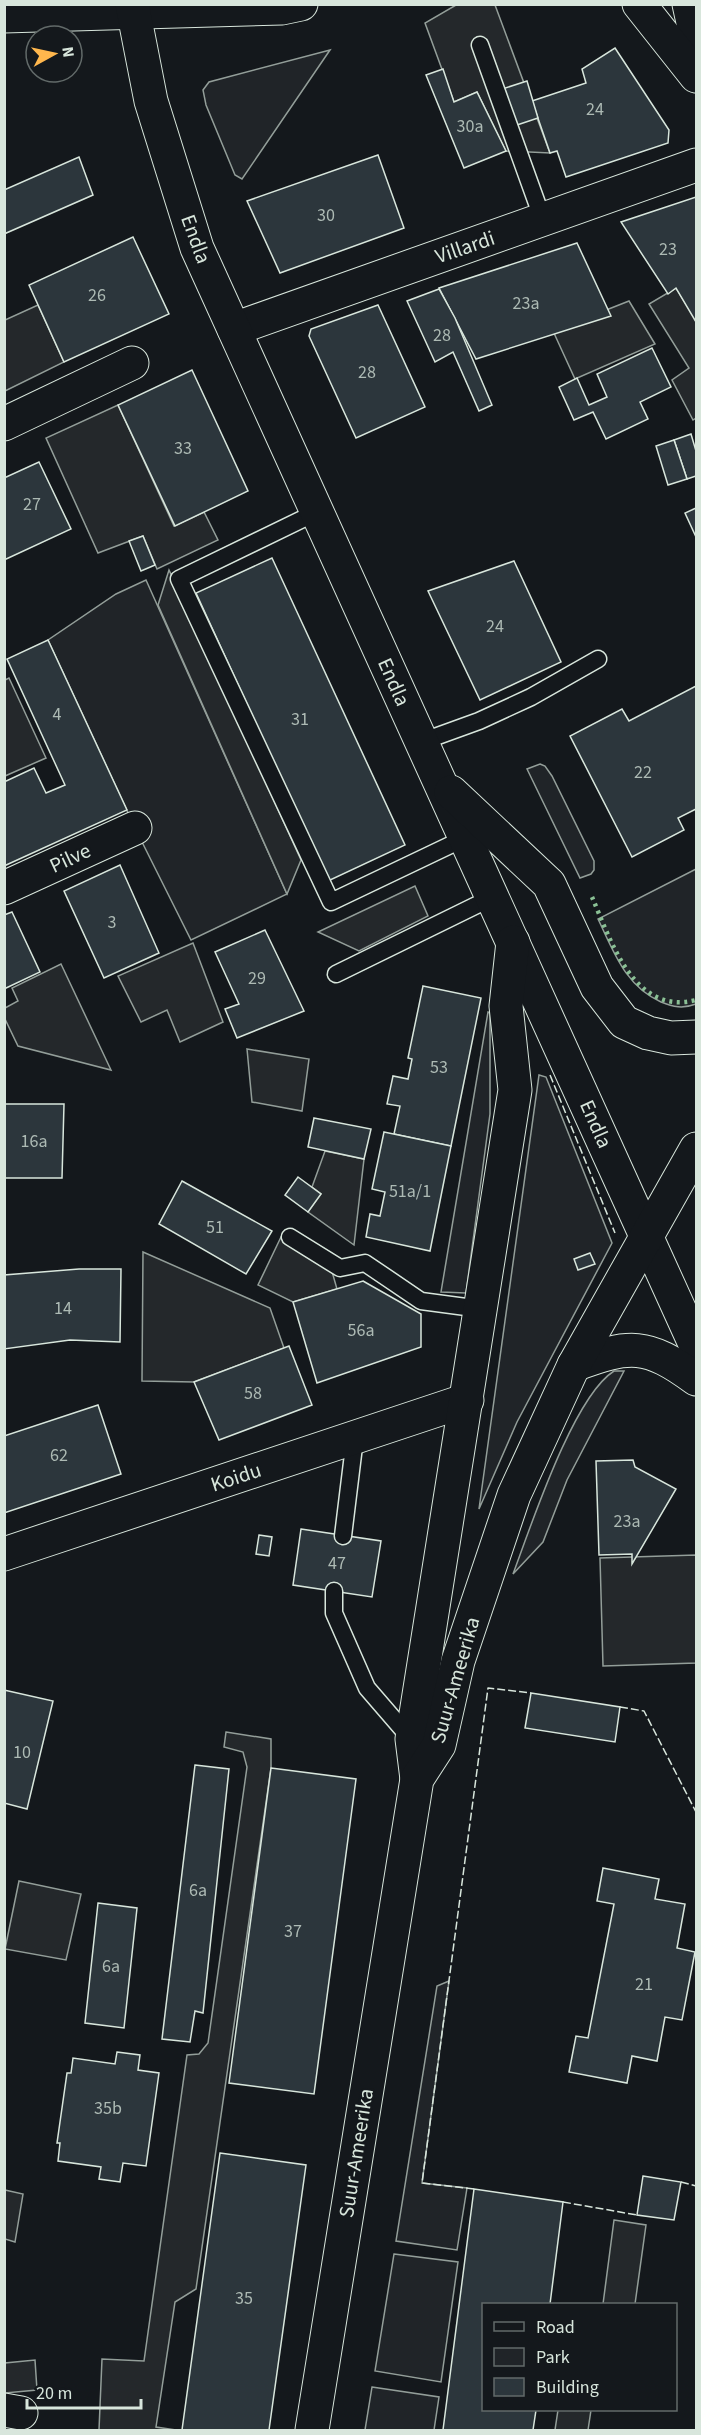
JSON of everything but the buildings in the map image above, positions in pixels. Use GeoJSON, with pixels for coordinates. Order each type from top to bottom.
{"type":"FeatureCollection","features":[{"type":"Feature","properties":{"kind":"main road"},"geometry":{"type":"LineString","coordinates":[[4,16],[132,9],[282,9],[301,4]]}},
{"type":"Feature","properties":{"kind":"main road"},"geometry":{"type":"LineString","coordinates":[[639,4],[696,76]]}},
{"type":"Feature","properties":{"kind":"main road"},"geometry":{"type":"LineString","coordinates":[[689,4],[696,36]]}},
{"type":"Feature","properties":{"kind":"main road","name":"Endla"},"geometry":{"type":"LineString","coordinates":[[132,9],[151,101],[197,248],[647,1238],[690,1313],[696,1346]]}},
{"type":"Feature","properties":{"kind":"main road","name":"Villardi"},"geometry":{"type":"LineString","coordinates":[[234,329],[696,165]]}},
{"type":"Feature","properties":{"kind":"main road"},"geometry":{"type":"LineString","coordinates":[[4,424],[132,363]]}},
{"type":"Feature","properties":{"kind":"main road"},"geometry":{"type":"LineString","coordinates":[[438,780],[549,884],[597,987],[624,1022],[648,1034],[671,1038],[696,1037]]}},
{"type":"Feature","properties":{"kind":"main road","name":"Pilve"},"geometry":{"type":"LineString","coordinates":[[4,888],[135,828]]}},
{"type":"Feature","properties":{"kind":"main road"},"geometry":{"type":"LineString","coordinates":[[417,1779],[412,1739],[515,1090],[506,1006],[513,942]]}},
{"type":"Feature","properties":{"kind":"main road","name":"Suur-Ameerika"},"geometry":{"type":"LineString","coordinates":[[312,2430],[417,1779],[440,1745],[458,1661],[514,1495],[574,1365],[696,1149]]}},
{"type":"Feature","properties":{"kind":"main road"},"geometry":{"type":"LineString","coordinates":[[574,1365],[612,1350],[641,1350],[671,1360],[696,1379]]}},
{"type":"Feature","properties":{"kind":"main road","name":"Koidu"},"geometry":{"type":"LineString","coordinates":[[4,1554],[467,1400]]}},
{"type":"Feature","properties":{"kind":"lane"},"geometry":{"type":"LineString","coordinates":[[480,45],[543,220]]}},
{"type":"Feature","properties":{"kind":"lane"},"geometry":{"type":"LineString","coordinates":[[317,512],[179,579],[331,902],[465,838]]}},
{"type":"Feature","properties":{"kind":"lane"},"geometry":{"type":"LineString","coordinates":[[421,742],[479,721],[531,697],[598,659]]}},
{"type":"Feature","properties":{"kind":"lane"},"geometry":{"type":"LineString","coordinates":[[336,975],[493,897]]}},
{"type":"Feature","properties":{"kind":"lane"},"geometry":{"type":"LineString","coordinates":[[290,1237],[340,1268],[365,1263],[421,1301],[481,1310]]}},
{"type":"Feature","properties":{"kind":"lane"},"geometry":{"type":"LineString","coordinates":[[343,1536],[355,1438]]}},
{"type":"Feature","properties":{"kind":"lane"},"geometry":{"type":"LineString","coordinates":[[334,1591],[334,1613],[367,1688],[412,1739]]}},
{"type":"Feature","properties":{"kind":"green space"},"geometry":{"type":"Polygon","coordinates":[[[330,50],[242,179],[235,175],[206,105],[203,90],[209,82],[330,50]]]}},
{"type":"Feature","properties":{"kind":"green space"},"geometry":{"type":"Polygon","coordinates":[[[146,580],[287,894],[191,940],[135,828],[48,640],[116,594],[146,580]]]}},
{"type":"Feature","properties":{"kind":"green space"},"geometry":{"type":"Polygon","coordinates":[[[540,764],[545,766],[552,776],[594,861],[594,870],[591,874],[580,878],[527,769],[540,764]]]}},
{"type":"Feature","properties":{"kind":"green space"},"geometry":{"type":"Polygon","coordinates":[[[696,869],[696,1004],[674,1006],[649,995],[629,977],[615,956],[598,919],[696,869]]]}},
{"type":"Feature","properties":{"kind":"green space"},"geometry":{"type":"Polygon","coordinates":[[[488,1012],[490,1013],[490,1114],[466,1293],[441,1292],[488,1012]]]}},
{"type":"Feature","properties":{"kind":"green space"},"geometry":{"type":"Polygon","coordinates":[[[539,1075],[546,1077],[612,1243],[517,1422],[479,1509],[539,1075]]]}},
{"type":"Feature","properties":{"kind":"green space"},"geometry":{"type":"Polygon","coordinates":[[[614,1371],[624,1371],[567,1480],[543,1542],[513,1574],[542,1496],[569,1434],[583,1407],[599,1385],[614,1371]]]}},
{"type":"Feature","properties":{"kind":"green space"},"geometry":{"type":"Polygon","coordinates":[[[449,1981],[422,2183],[467,2188],[457,2250],[396,2241],[437,1986],[449,1981]]]}},
{"type":"Feature","properties":{"kind":"green space"},"geometry":{"type":"Polygon","coordinates":[[[394,2254],[458,2262],[441,2382],[375,2371],[394,2254]]]}},
{"type":"Feature","properties":{"kind":"green space"},"geometry":{"type":"Polygon","coordinates":[[[372,2387],[439,2397],[434,2430],[365,2430],[372,2387]]]}},
{"type":"Feature","properties":{"kind":"shaded area"},"geometry":{"type":"Polygon","coordinates":[[[456,5],[495,5],[550,153],[506,151],[477,92],[454,102],[425,23],[456,5]]]}},
{"type":"Feature","properties":{"kind":"shaded area"},"geometry":{"type":"Polygon","coordinates":[[[676,288],[696,320],[696,418],[693,420],[672,380],[689,368],[649,304],[676,288]]]}},
{"type":"Feature","properties":{"kind":"shaded area"},"geometry":{"type":"Polygon","coordinates":[[[629,301],[655,344],[575,379],[553,331],[629,301]]]}},
{"type":"Feature","properties":{"kind":"shaded area"},"geometry":{"type":"Polygon","coordinates":[[[38,305],[64,362],[5,391],[5,320],[38,305]]]}},
{"type":"Feature","properties":{"kind":"shaded area"},"geometry":{"type":"Polygon","coordinates":[[[118,405],[174,526],[204,512],[218,540],[157,569],[143,536],[98,553],[46,438],[118,405]]]}},
{"type":"Feature","properties":{"kind":"shaded area"},"geometry":{"type":"Polygon","coordinates":[[[169,570],[301,860],[287,894],[158,605],[169,570]]]}},
{"type":"Feature","properties":{"kind":"shaded area"},"geometry":{"type":"Polygon","coordinates":[[[9,678],[46,758],[5,776],[5,680],[9,678]]]}},
{"type":"Feature","properties":{"kind":"shaded area"},"geometry":{"type":"Polygon","coordinates":[[[415,886],[428,916],[359,951],[318,932],[415,886]]]}},
{"type":"Feature","properties":{"kind":"shaded area"},"geometry":{"type":"Polygon","coordinates":[[[193,943],[223,1022],[180,1042],[167,1010],[141,1022],[118,976],[193,943]]]}},
{"type":"Feature","properties":{"kind":"shaded area"},"geometry":{"type":"Polygon","coordinates":[[[61,964],[111,1070],[18,1046],[5,1019],[5,1008],[18,1001],[12,988],[61,964]]]}},
{"type":"Feature","properties":{"kind":"shaded area"},"geometry":{"type":"Polygon","coordinates":[[[247,1049],[309,1059],[302,1111],[252,1102],[247,1049]]]}},
{"type":"Feature","properties":{"kind":"shaded area"},"geometry":{"type":"Polygon","coordinates":[[[325,1151],[364,1159],[354,1245],[308,1212],[321,1194],[312,1187],[325,1151]]]}},
{"type":"Feature","properties":{"kind":"shaded area"},"geometry":{"type":"Polygon","coordinates":[[[281,1237],[331,1268],[337,1289],[293,1302],[258,1285],[281,1237]]]}},
{"type":"Feature","properties":{"kind":"shaded area"},"geometry":{"type":"Polygon","coordinates":[[[143,1252],[270,1308],[284,1348],[194,1382],[142,1381],[143,1252]]]}},
{"type":"Feature","properties":{"kind":"shaded area"},"geometry":{"type":"Polygon","coordinates":[[[696,1555],[696,1663],[603,1666],[600,1558],[696,1555]]]}},
{"type":"Feature","properties":{"kind":"shaded area"},"geometry":{"type":"Polygon","coordinates":[[[226,1732],[271,1739],[271,1768],[196,2289],[175,2302],[156,2427],[176,2430],[99,2430],[102,2359],[144,2361],[187,2055],[199,2054],[208,2043],[247,1767],[243,1752],[224,1747],[226,1732]]]}},
{"type":"Feature","properties":{"kind":"shaded area"},"geometry":{"type":"Polygon","coordinates":[[[19,1881],[81,1894],[66,1960],[5,1949],[19,1881]]]}},
{"type":"Feature","properties":{"kind":"shaded area"},"geometry":{"type":"Polygon","coordinates":[[[5,2190],[23,2194],[15,2242],[5,2239],[5,2190]]]}},
{"type":"Feature","properties":{"kind":"shaded area"},"geometry":{"type":"Polygon","coordinates":[[[614,2220],[646,2225],[635,2303],[603,2303],[614,2220]]]}},
{"type":"Feature","properties":{"kind":"shaded area"},"geometry":{"type":"Polygon","coordinates":[[[35,2360],[37,2390],[5,2393],[5,2363],[35,2360]]]}},
{"type":"Feature","properties":{"kind":"shaded area"},"geometry":{"type":"Polygon","coordinates":[[[558,2411],[591,2411],[588,2430],[555,2430],[558,2411]]]}},
{"type":"Feature","properties":{"kind":"hedge"},"geometry":{"type":"LineString","coordinates":[[592,897],[617,953],[641,986],[656,997],[675,1002],[696,1000]]}},
{"type":"Feature","properties":{"kind":"fence"},"geometry":{"type":"LineString","coordinates":[[550,1075],[615,1233]]}},
{"type":"Feature","properties":{"kind":"fence"},"geometry":{"type":"LineString","coordinates":[[474,2189],[422,2183],[488,1688],[531,1693]]}},
{"type":"Feature","properties":{"kind":"fence"},"geometry":{"type":"LineString","coordinates":[[620,1707],[644,1711],[696,1812]]}},
{"type":"Feature","properties":{"kind":"fence"},"geometry":{"type":"LineString","coordinates":[[681,2182],[696,2186]]}},
{"type":"Feature","properties":{"kind":"fence"},"geometry":{"type":"LineString","coordinates":[[563,2202],[637,2215]]}}]}
